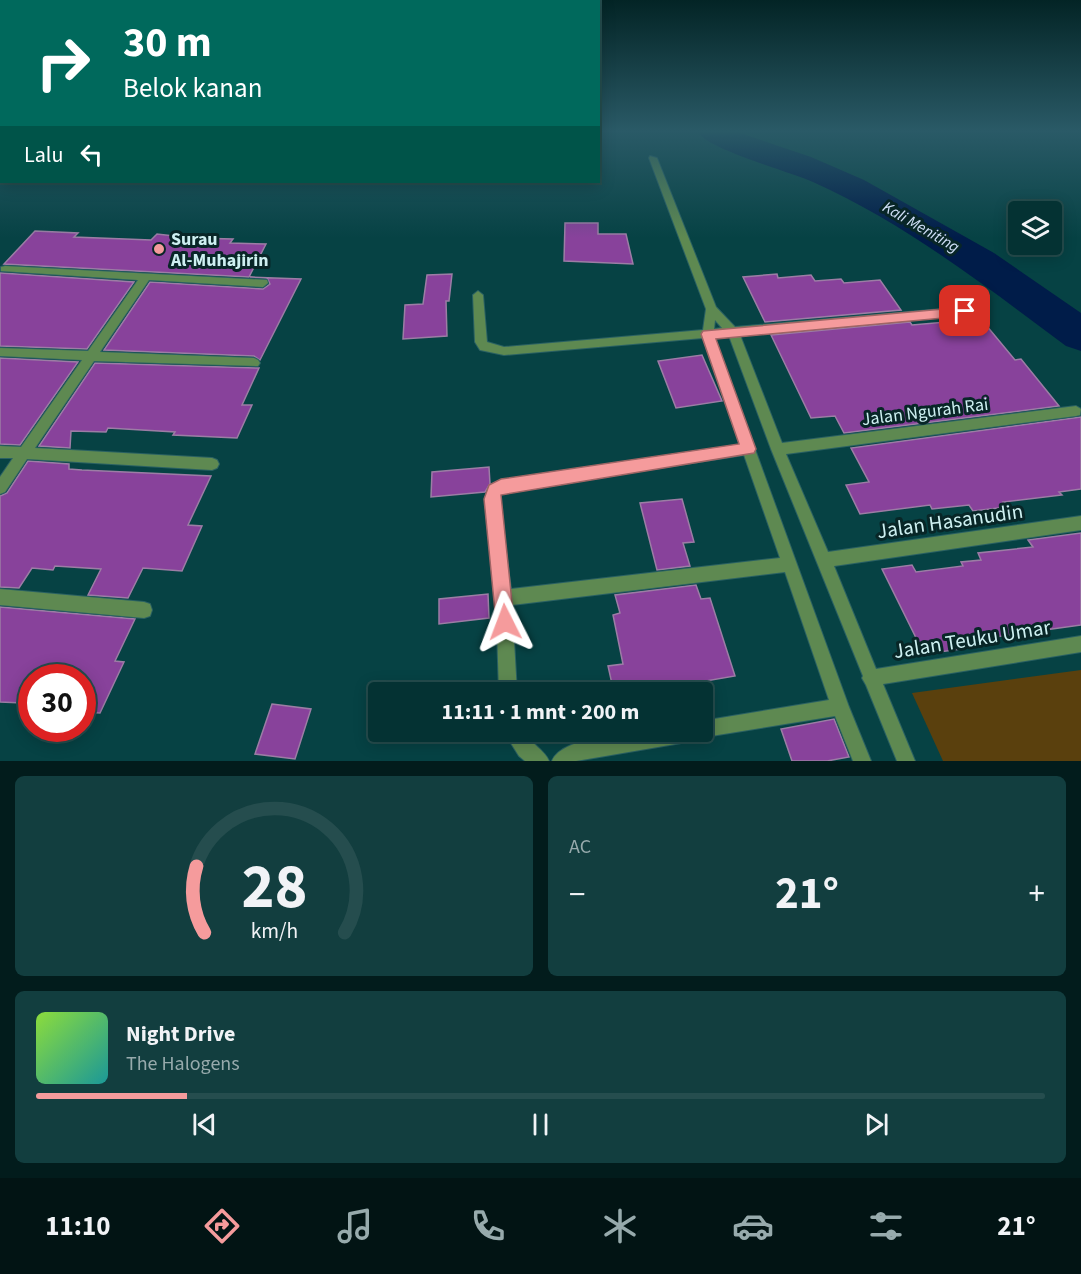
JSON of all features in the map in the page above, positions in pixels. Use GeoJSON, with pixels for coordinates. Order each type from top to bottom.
{"type":"FeatureCollection","features":[{"type":"Feature","properties":{"kind":"street"},"geometry":{"type":"LineString","coordinates":[[656,168],[711,309],[733,332],[870,678],[906,761]]}},
{"type":"Feature","properties":{"kind":"street"},"geometry":{"type":"LineString","coordinates":[[5,269],[263,283]]}},
{"type":"Feature","properties":{"kind":"street"},"geometry":{"type":"LineString","coordinates":[[0,488],[145,278]]}},
{"type":"Feature","properties":{"kind":"street"},"geometry":{"type":"LineString","coordinates":[[478,295],[481,342],[484,347],[494,350],[965,311]]}},
{"type":"Feature","properties":{"kind":"street"},"geometry":{"type":"LineString","coordinates":[[711,309],[708,334],[840,707],[862,761]]}},
{"type":"Feature","properties":{"kind":"street"},"geometry":{"type":"LineString","coordinates":[[0,352],[254,363]]}},
{"type":"Feature","properties":{"kind":"street","name":"Jalan Ngurah Rai"},"geometry":{"type":"LineString","coordinates":[[778,449],[1076,411]]}},
{"type":"Feature","properties":{"kind":"street"},"geometry":{"type":"LineString","coordinates":[[508,682],[504,598],[492,499],[494,490],[501,486],[749,449]]}},
{"type":"Feature","properties":{"kind":"street"},"geometry":{"type":"LineString","coordinates":[[0,452],[212,464]]}},
{"type":"Feature","properties":{"kind":"street","name":"Jalan Hasanudin"},"geometry":{"type":"LineString","coordinates":[[825,560],[1081,523]]}},
{"type":"Feature","properties":{"kind":"street"},"geometry":{"type":"LineString","coordinates":[[504,598],[789,564]]}},
{"type":"Feature","properties":{"kind":"street"},"geometry":{"type":"LineString","coordinates":[[0,597],[144,610]]}},
{"type":"Feature","properties":{"kind":"street","name":"Jalan Teuku Umar"},"geometry":{"type":"LineString","coordinates":[[870,678],[1081,644]]}},
{"type":"Feature","properties":{"kind":"street"},"geometry":{"type":"LineString","coordinates":[[713,728],[840,707]]}},
{"type":"Feature","properties":{"kind":"street"},"geometry":{"type":"LineString","coordinates":[[520,742],[525,750],[540,761]]}},
{"type":"Feature","properties":{"kind":"street"},"geometry":{"type":"LineString","coordinates":[[561,761],[573,752],[633,742]]}},
{"type":"Feature","properties":{"kind":"shaded area"},"geometry":{"type":"Polygon","coordinates":[[[1081,670],[1081,761],[943,761],[912,693],[1081,670]]]}},
{"type":"Feature","properties":{"kind":"building"},"geometry":{"type":"Polygon","coordinates":[[[565,223],[598,223],[598,234],[626,234],[633,264],[564,261],[565,223]]]}},
{"type":"Feature","properties":{"kind":"building"},"geometry":{"type":"Polygon","coordinates":[[[35,231],[78,233],[74,237],[151,240],[157,234],[233,239],[230,243],[266,244],[249,277],[4,264],[35,231]]]}},
{"type":"Feature","properties":{"kind":"building"},"geometry":{"type":"Polygon","coordinates":[[[0,273],[134,282],[87,349],[0,346],[0,273]]]}},
{"type":"Feature","properties":{"kind":"building"},"geometry":{"type":"Polygon","coordinates":[[[452,274],[449,301],[446,301],[447,336],[403,339],[405,305],[423,304],[427,275],[452,274]]]}},
{"type":"Feature","properties":{"kind":"building"},"geometry":{"type":"Polygon","coordinates":[[[777,274],[778,278],[811,275],[815,281],[841,279],[844,283],[880,280],[901,310],[765,322],[743,277],[777,274]]]}},
{"type":"Feature","properties":{"kind":"building"},"geometry":{"type":"Polygon","coordinates":[[[250,277],[301,279],[260,360],[254,356],[104,350],[150,282],[263,289],[270,284],[267,278],[250,277]]]}},
{"type":"Feature","properties":{"kind":"building"},"geometry":{"type":"Polygon","coordinates":[[[981,319],[1015,360],[1021,359],[1059,406],[844,433],[835,416],[811,418],[771,335],[910,322],[912,325],[981,319]]]}},
{"type":"Feature","properties":{"kind":"building"},"geometry":{"type":"Polygon","coordinates":[[[702,355],[722,401],[676,408],[658,361],[702,355]]]}},
{"type":"Feature","properties":{"kind":"building"},"geometry":{"type":"Polygon","coordinates":[[[0,358],[78,362],[20,445],[0,444],[0,358]]]}},
{"type":"Feature","properties":{"kind":"building"},"geometry":{"type":"Polygon","coordinates":[[[95,363],[259,368],[242,405],[252,405],[237,438],[173,435],[175,432],[108,428],[106,432],[71,431],[70,448],[39,446],[95,363]]]}},
{"type":"Feature","properties":{"kind":"building"},"geometry":{"type":"Polygon","coordinates":[[[1081,417],[1081,489],[1059,492],[1062,495],[1003,502],[1007,507],[973,511],[969,505],[932,509],[930,505],[860,514],[846,485],[869,482],[851,448],[1081,417]]]}},
{"type":"Feature","properties":{"kind":"building"},"geometry":{"type":"Polygon","coordinates":[[[28,461],[69,464],[69,469],[211,476],[188,525],[202,526],[182,571],[143,568],[128,598],[88,595],[101,569],[55,566],[53,570],[32,568],[19,588],[0,587],[0,496],[7,493],[28,461]]]}},
{"type":"Feature","properties":{"kind":"building"},"geometry":{"type":"Polygon","coordinates":[[[489,467],[490,484],[485,492],[431,497],[432,472],[489,467]]]}},
{"type":"Feature","properties":{"kind":"building"},"geometry":{"type":"Polygon","coordinates":[[[682,499],[694,542],[683,543],[690,566],[657,570],[640,503],[682,499]]]}},
{"type":"Feature","properties":{"kind":"building"},"geometry":{"type":"Polygon","coordinates":[[[1081,533],[1081,625],[959,642],[962,649],[924,654],[882,569],[912,565],[916,572],[963,566],[961,562],[981,560],[978,553],[1033,547],[1028,540],[1081,533]]]}},
{"type":"Feature","properties":{"kind":"building"},"geometry":{"type":"Polygon","coordinates":[[[696,585],[701,599],[710,598],[735,676],[700,682],[612,682],[608,666],[623,664],[613,615],[620,613],[615,595],[696,585]]]}},
{"type":"Feature","properties":{"kind":"building"},"geometry":{"type":"Polygon","coordinates":[[[488,594],[489,618],[439,624],[439,599],[488,594]]]}},
{"type":"Feature","properties":{"kind":"building"},"geometry":{"type":"Polygon","coordinates":[[[0,607],[135,619],[115,661],[124,662],[100,713],[96,713],[96,664],[18,664],[18,703],[0,702],[0,607]]]}},
{"type":"Feature","properties":{"kind":"building"},"geometry":{"type":"Polygon","coordinates":[[[272,704],[311,709],[295,759],[255,754],[272,704]]]}},
{"type":"Feature","properties":{"kind":"building"},"geometry":{"type":"Polygon","coordinates":[[[834,719],[849,757],[827,761],[792,761],[781,729],[834,719]]]}},
{"type":"Feature","properties":{"kind":"waterway","name":"Kali Meniting"},"geometry":{"type":"LineString","coordinates":[[807,168],[852,187],[980,262],[1081,335]]}},
{"type":"Feature","properties":{"kind":"place","name":"Surau Al-Muhajirin"},"geometry":{"type":"Point","coordinates":[159,249]}},
{"type":"Feature","properties":{"kind":"route"},"geometry":{"type":"LineString","coordinates":[[505,622],[492,499],[494,490],[501,486],[749,449],[708,334],[965,311]]}}]}
